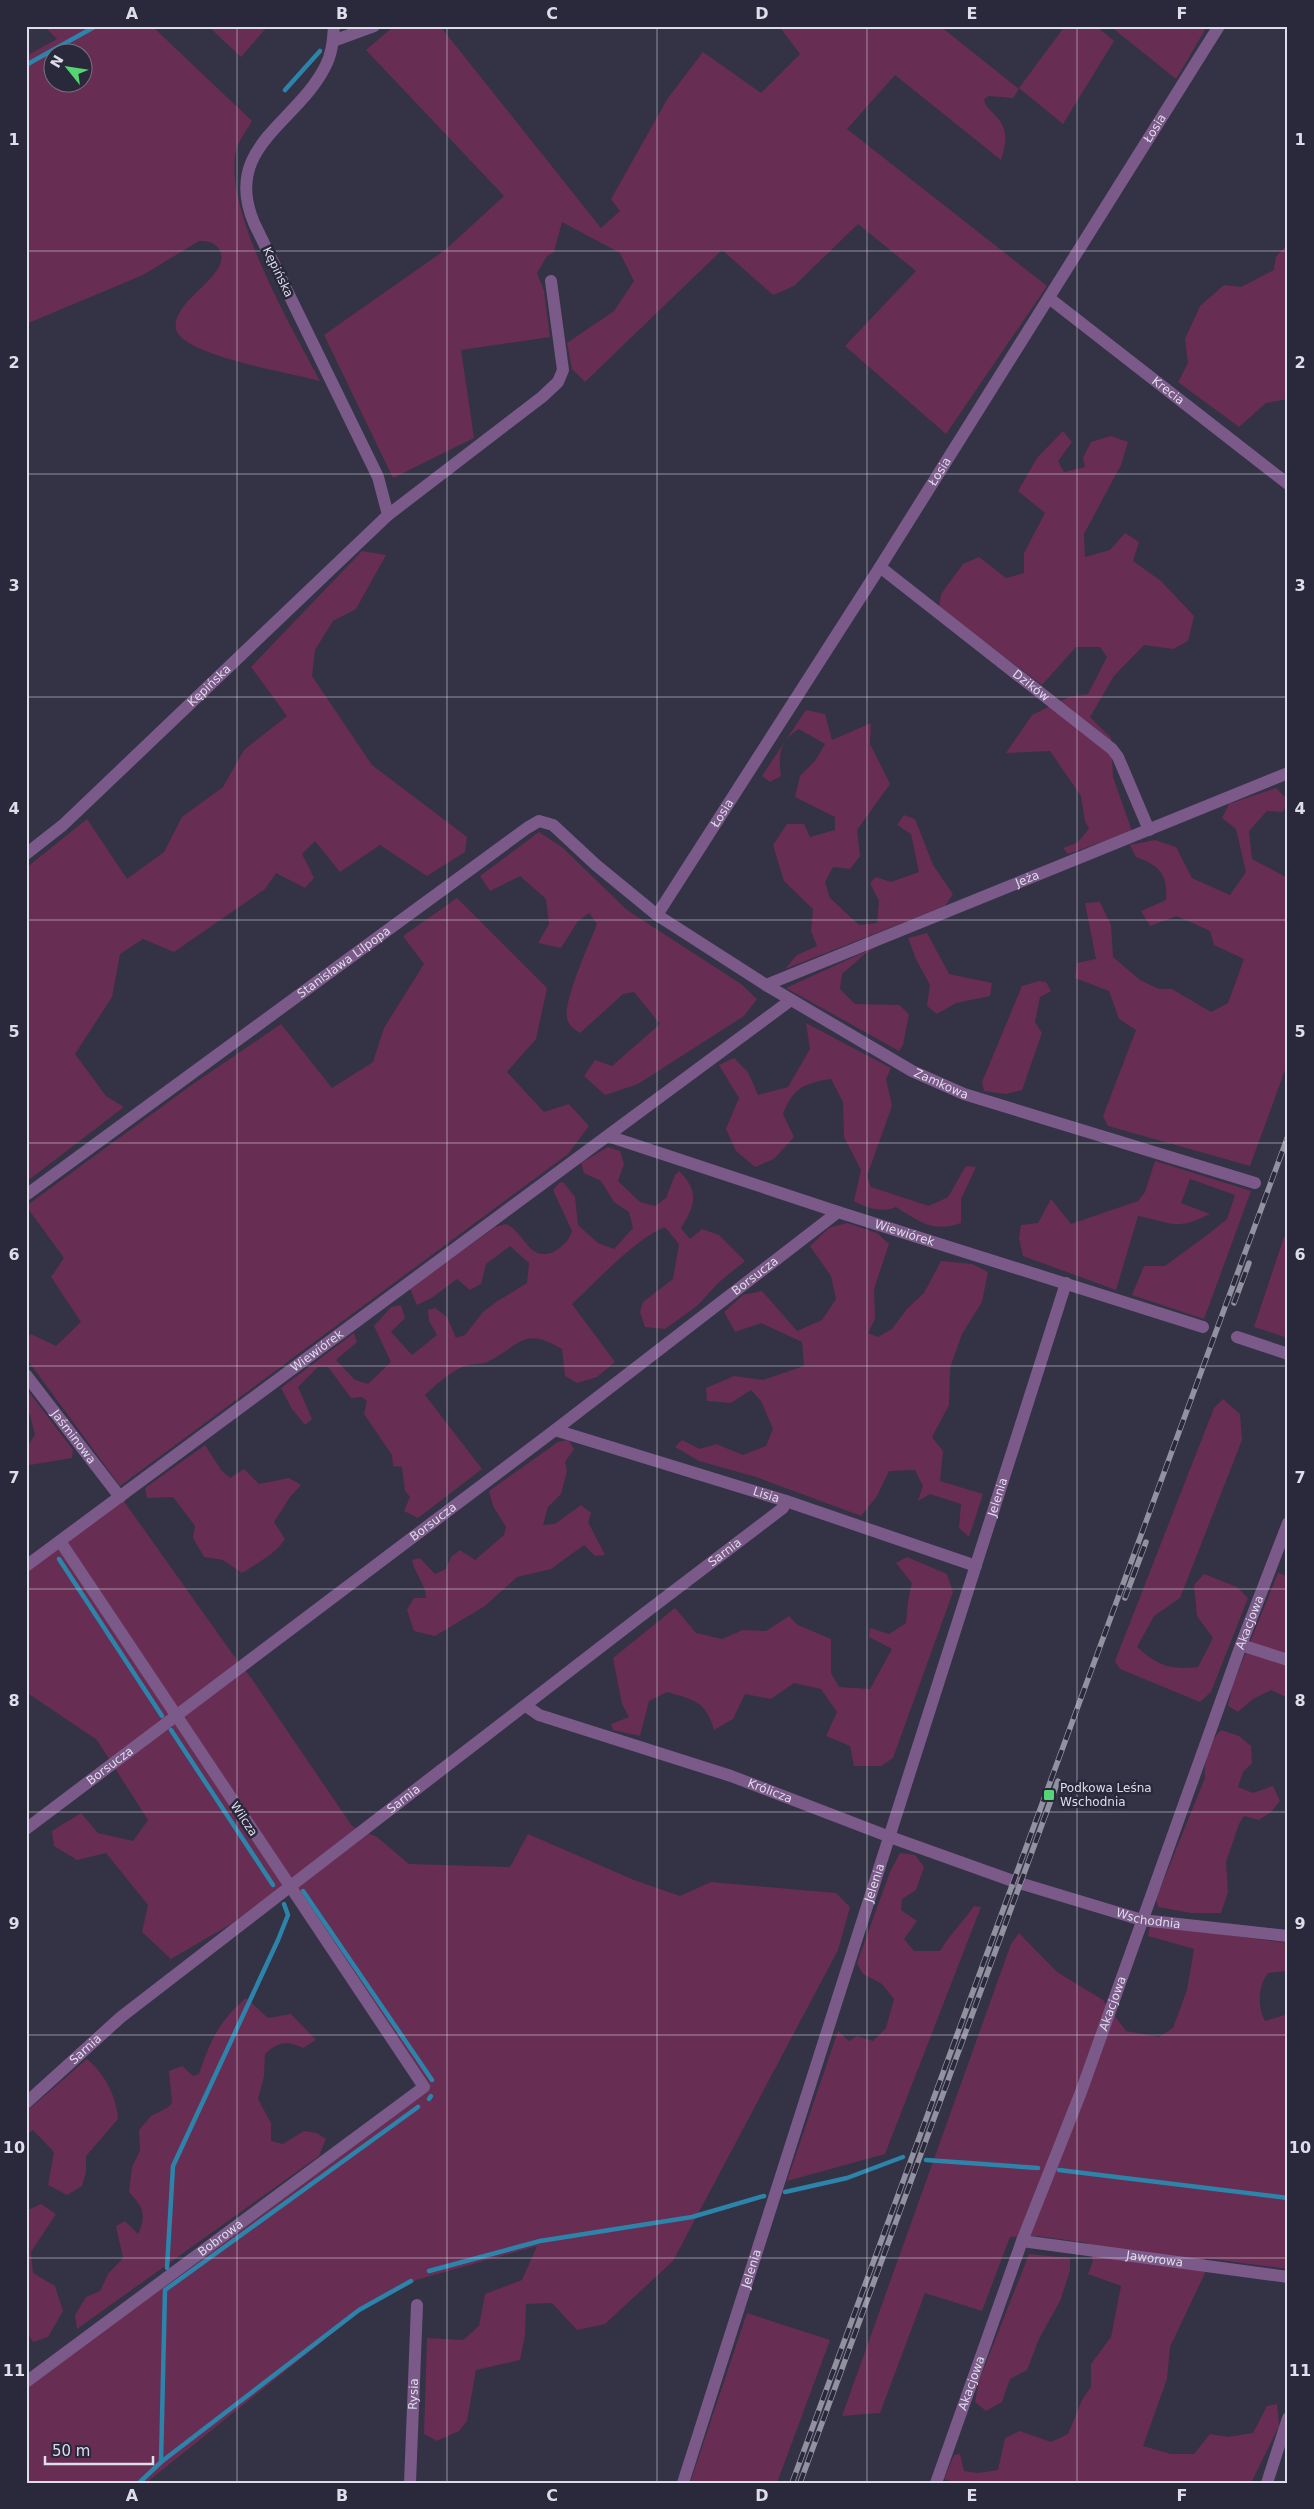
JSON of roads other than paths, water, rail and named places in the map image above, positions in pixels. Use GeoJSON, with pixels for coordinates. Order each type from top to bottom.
{"type":"FeatureCollection","features":[{"type":"Feature","properties":{"kind":"street","name":"Kępińska"},"geometry":{"type":"LineString","coordinates":[[334,26],[332,50],[322,74],[263,142],[251,160],[246,177],[247,207],[378,477],[388,515]]}},
{"type":"Feature","properties":{"kind":"street"},"geometry":{"type":"LineString","coordinates":[[333,40],[374,26]]}},
{"type":"Feature","properties":{"kind":"street","name":"Łosia"},"geometry":{"type":"LineString","coordinates":[[657,916],[880,567],[1220,26]]}},
{"type":"Feature","properties":{"kind":"street","name":"Kępińska"},"geometry":{"type":"LineString","coordinates":[[26,854],[63,825],[388,515],[542,397],[558,382],[563,363],[551,281]]}},
{"type":"Feature","properties":{"kind":"street","name":"Krecia"},"geometry":{"type":"LineString","coordinates":[[1049,298],[1288,484]]}},
{"type":"Feature","properties":{"kind":"street","name":"Dzików"},"geometry":{"type":"LineString","coordinates":[[880,567],[1112,749],[1118,757],[1149,830]]}},
{"type":"Feature","properties":{"kind":"street","name":"Jeża"},"geometry":{"type":"LineString","coordinates":[[766,985],[1288,773]]}},
{"type":"Feature","properties":{"kind":"street","name":"Stanisława Lilpopa"},"geometry":{"type":"LineString","coordinates":[[26,1196],[539,821],[554,825],[596,865],[657,916]]}},
{"type":"Feature","properties":{"kind":"street","name":"Zamkowa"},"geometry":{"type":"LineString","coordinates":[[657,916],[766,985],[912,1072],[964,1094],[1256,1183]]}},
{"type":"Feature","properties":{"kind":"street","name":"Wiewiórek"},"geometry":{"type":"LineString","coordinates":[[26,1566],[791,1000]]}},
{"type":"Feature","properties":{"kind":"street","name":"Wiewiórek"},"geometry":{"type":"LineString","coordinates":[[608,1136],[838,1212],[1203,1327]]}},
{"type":"Feature","properties":{"kind":"street","name":"Borsucza"},"geometry":{"type":"LineString","coordinates":[[26,1829],[554,1430],[838,1212]]}},
{"type":"Feature","properties":{"kind":"street","name":"Jelenia"},"geometry":{"type":"LineString","coordinates":[[683,2483],[1066,1283]]}},
{"type":"Feature","properties":{"kind":"street"},"geometry":{"type":"LineString","coordinates":[[1237,1337],[1288,1354]]}},
{"type":"Feature","properties":{"kind":"street","name":"Jaśminowa"},"geometry":{"type":"LineString","coordinates":[[26,1375],[120,1497]]}},
{"type":"Feature","properties":{"kind":"street","name":"Lisia"},"geometry":{"type":"LineString","coordinates":[[554,1430],[786,1501],[976,1566]]}},
{"type":"Feature","properties":{"kind":"street","name":"Sarnia"},"geometry":{"type":"LineString","coordinates":[[26,2103],[121,2017],[758,1528],[783,1508],[786,1501]]}},
{"type":"Feature","properties":{"kind":"street","name":"Akacjowa"},"geometry":{"type":"LineString","coordinates":[[936,2483],[1022,2241],[1081,2092],[1241,1645],[1288,1523]]}},
{"type":"Feature","properties":{"kind":"street","name":"Wilcza"},"geometry":{"type":"LineString","coordinates":[[60,1541],[424,2087],[416,2093]]}},
{"type":"Feature","properties":{"kind":"street"},"geometry":{"type":"LineString","coordinates":[[1241,1645],[1288,1660]]}},
{"type":"Feature","properties":{"kind":"street","name":"Królicza"},"geometry":{"type":"LineString","coordinates":[[526,1706],[539,1715],[731,1776],[890,1837],[1013,1881]]}},
{"type":"Feature","properties":{"kind":"street","name":"Wschodnia"},"geometry":{"type":"LineString","coordinates":[[1013,1881],[1142,1920],[1288,1936]]}},
{"type":"Feature","properties":{"kind":"street","name":"Bobrowa"},"geometry":{"type":"LineString","coordinates":[[26,2382],[416,2093]]}},
{"type":"Feature","properties":{"kind":"street","name":"Jaworowa"},"geometry":{"type":"LineString","coordinates":[[1022,2241],[1288,2277]]}},
{"type":"Feature","properties":{"kind":"street","name":"Rysia"},"geometry":{"type":"LineString","coordinates":[[410,2483],[417,2305]]}},
{"type":"Feature","properties":{"kind":"street"},"geometry":{"type":"LineString","coordinates":[[1267,2483],[1288,2418]]}},
{"type":"Feature","properties":{"kind":"waterway"},"geometry":{"type":"LineString","coordinates":[[26,65],[96,26]]}},
{"type":"Feature","properties":{"kind":"waterway"},"geometry":{"type":"LineString","coordinates":[[285,90],[320,51]]}},
{"type":"Feature","properties":{"kind":"waterway"},"geometry":{"type":"LineString","coordinates":[[59,1559],[162,1716]]}},
{"type":"Feature","properties":{"kind":"waterway"},"geometry":{"type":"LineString","coordinates":[[171,1730],[273,1885]]}},
{"type":"Feature","properties":{"kind":"waterway"},"geometry":{"type":"LineString","coordinates":[[303,1891],[432,2080]]}},
{"type":"Feature","properties":{"kind":"waterway"},"geometry":{"type":"LineString","coordinates":[[167,2268],[173,2166],[278,1940],[288,1915],[284,1904]]}},
{"type":"Feature","properties":{"kind":"waterway"},"geometry":{"type":"LineString","coordinates":[[161,2462],[165,2290],[418,2107]]}},
{"type":"Feature","properties":{"kind":"waterway"},"geometry":{"type":"LineString","coordinates":[[785,2192],[847,2178],[903,2157]]}},
{"type":"Feature","properties":{"kind":"waterway"},"geometry":{"type":"LineString","coordinates":[[926,2160],[1038,2168]]}},
{"type":"Feature","properties":{"kind":"waterway"},"geometry":{"type":"LineString","coordinates":[[1059,2170],[1288,2198]]}},
{"type":"Feature","properties":{"kind":"waterway"},"geometry":{"type":"LineString","coordinates":[[429,2271],[540,2241],[692,2217],[764,2196]]}},
{"type":"Feature","properties":{"kind":"waterway"},"geometry":{"type":"LineString","coordinates":[[139,2483],[161,2462],[359,2310],[411,2281]]}},
{"type":"Feature","properties":{"kind":"railway"},"geometry":{"type":"LineString","coordinates":[[792,2483],[1288,1136]]}},
{"type":"Feature","properties":{"kind":"railway"},"geometry":{"type":"LineString","coordinates":[[1234,1303],[1249,1263]]}},
{"type":"Feature","properties":{"kind":"railway"},"geometry":{"type":"LineString","coordinates":[[1125,1598],[1146,1542]]}},
{"type":"Feature","properties":{"kind":"railway"},"geometry":{"type":"LineString","coordinates":[[800,2483],[1058,1781]]}},
{"type":"Feature","properties":{"kind":"place","name":"Podkowa Leśna Wschodnia"},"geometry":{"type":"Point","coordinates":[1049,1795]}}]}
